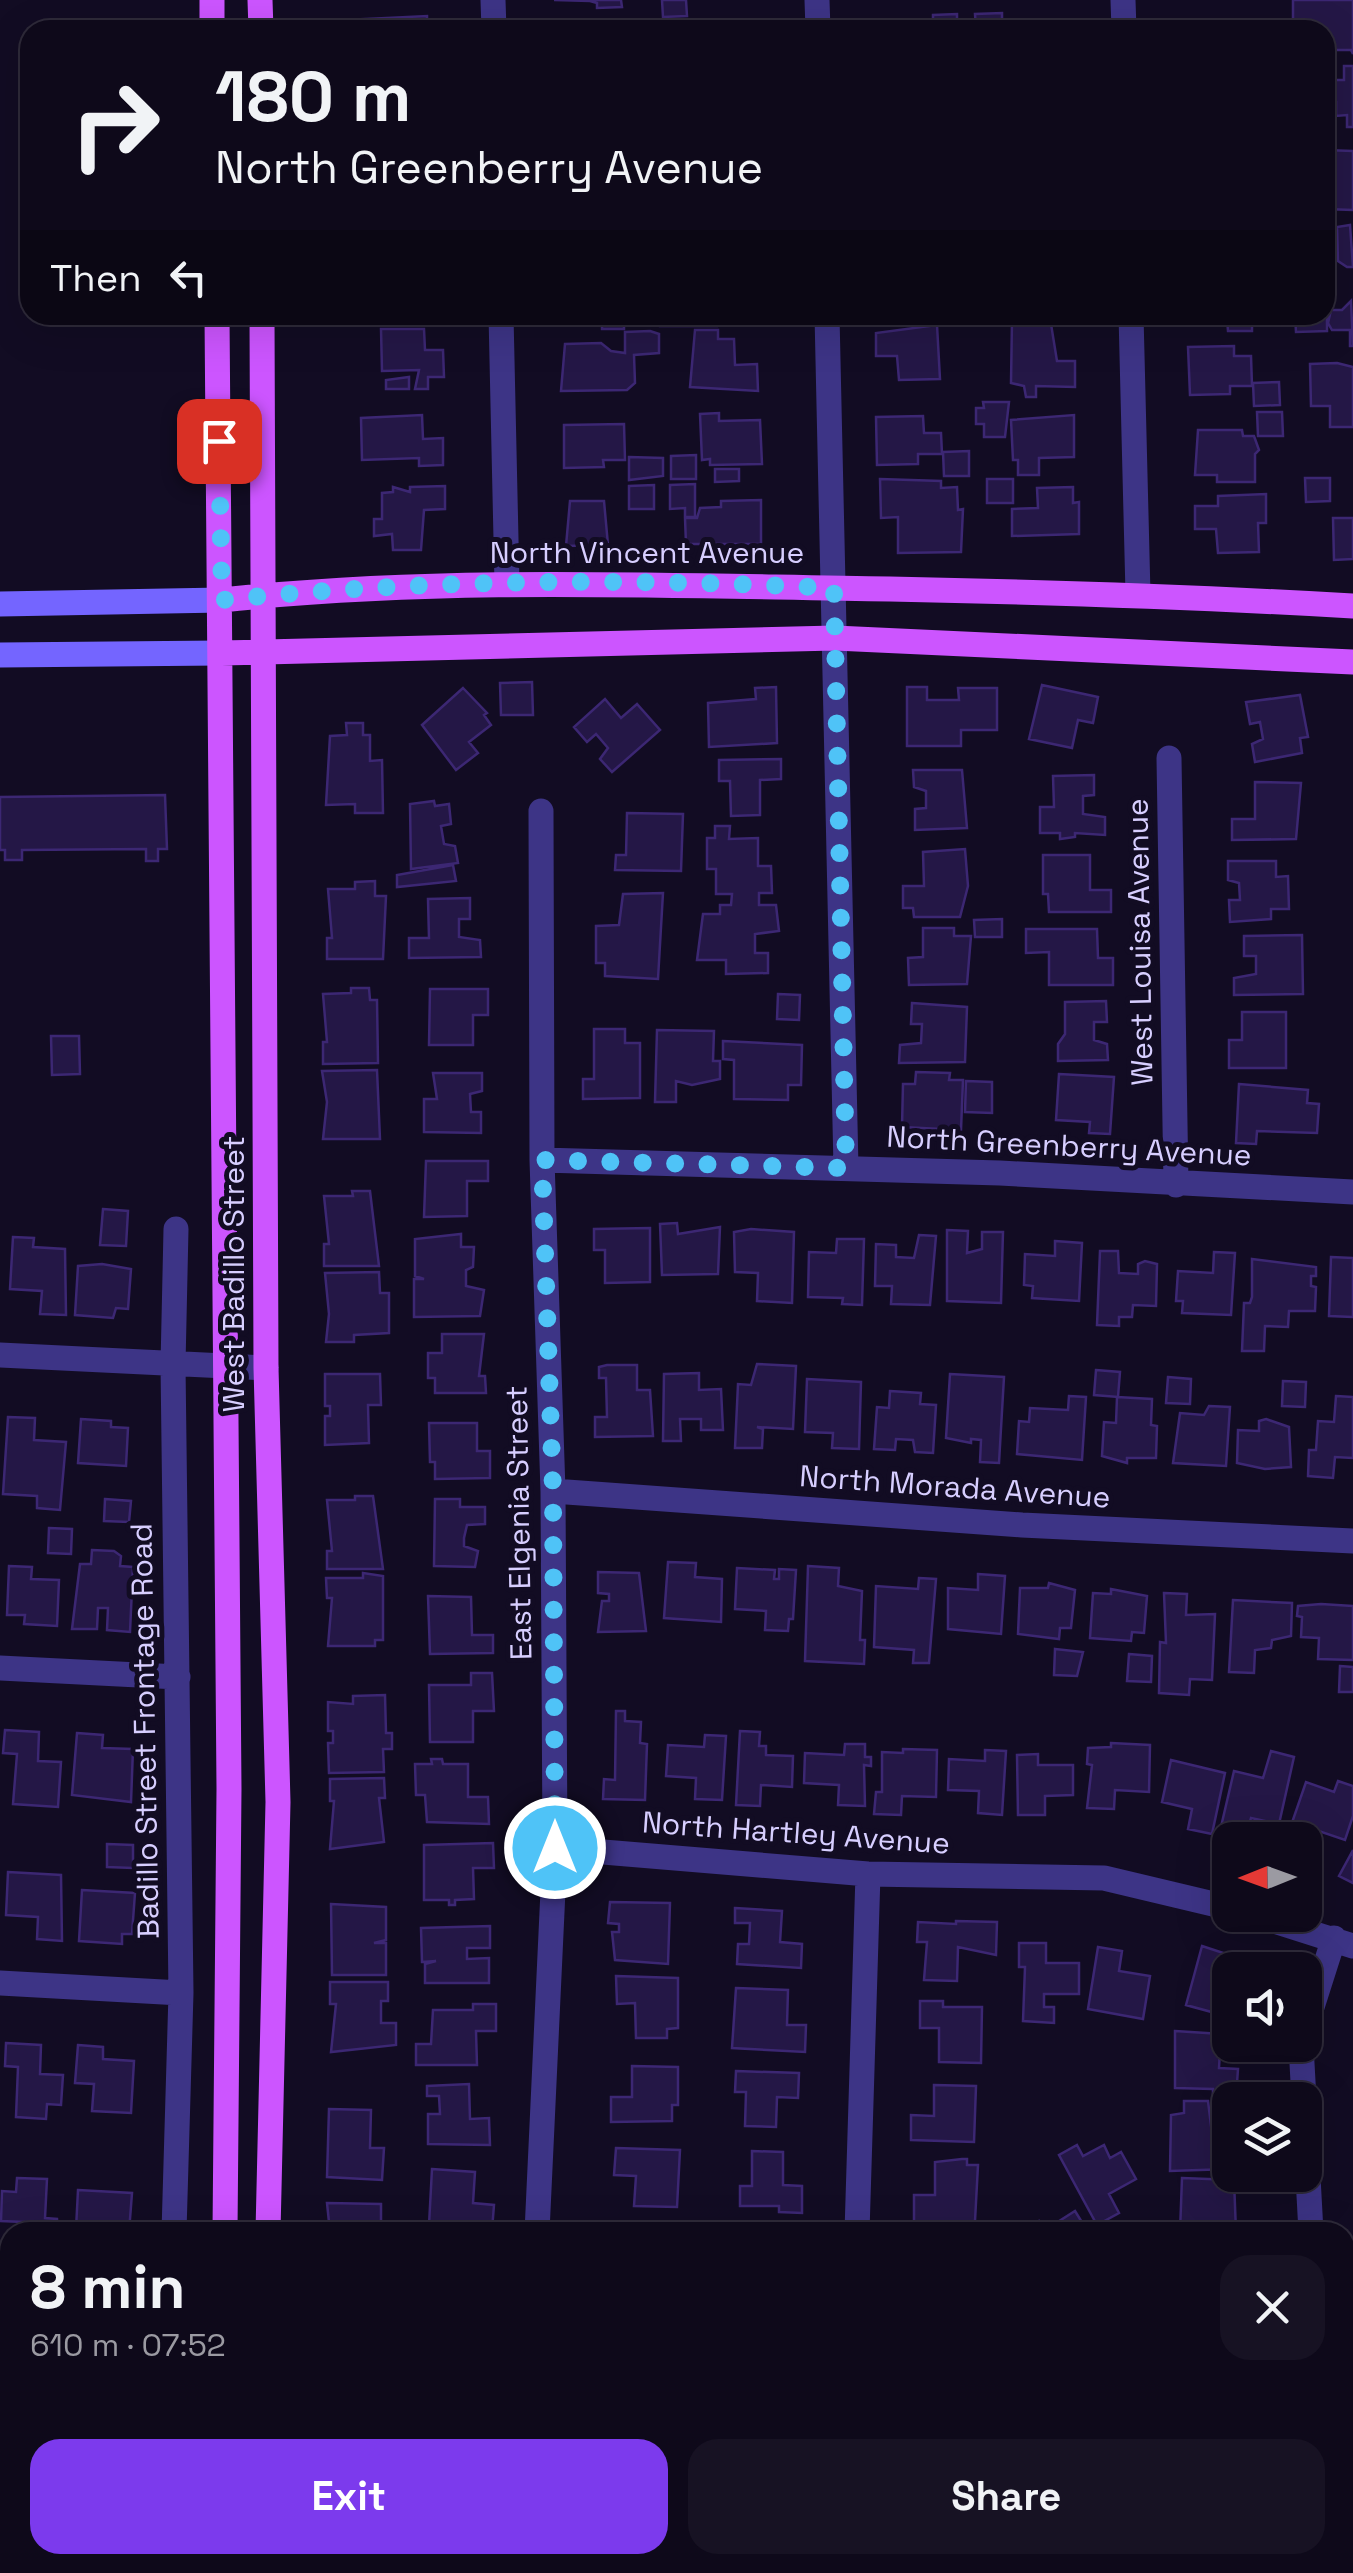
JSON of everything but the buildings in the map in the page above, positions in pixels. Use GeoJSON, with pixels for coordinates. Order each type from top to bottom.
{"type":"FeatureCollection","features":[{"type":"Feature","properties":{"kind":"main road","name":"West Badillo Street"},"geometry":{"type":"LineString","coordinates":[[217,325],[230,2084],[225,2222]]}},
{"type":"Feature","properties":{"kind":"main road","name":"West Badillo Street"},"geometry":{"type":"LineString","coordinates":[[262,325],[266,1368],[278,1802],[268,2222]]}},
{"type":"Feature","properties":{"kind":"main road","name":"North Vincent Avenue"},"geometry":{"type":"LineString","coordinates":[[222,600],[318,590],[506,584],[1138,594],[1353,606]]}},
{"type":"Feature","properties":{"kind":"main road"},"geometry":{"type":"LineString","coordinates":[[221,653],[835,638],[1353,662]]}},
{"type":"Feature","properties":{"kind":"street"},"geometry":{"type":"LineString","coordinates":[[500,325],[506,584]]}},
{"type":"Feature","properties":{"kind":"street"},"geometry":{"type":"LineString","coordinates":[[826,325],[846,1168]]}},
{"type":"Feature","properties":{"kind":"street"},"geometry":{"type":"LineString","coordinates":[[1131,325],[1138,594]]}},
{"type":"Feature","properties":{"kind":"street","name":"North Vincent Avenue"},"geometry":{"type":"LineString","coordinates":[[0,604],[222,600]]}},
{"type":"Feature","properties":{"kind":"street"},"geometry":{"type":"LineString","coordinates":[[0,655],[221,653]]}},
{"type":"Feature","properties":{"kind":"street","name":"West Louisa Avenue"},"geometry":{"type":"LineString","coordinates":[[1169,758],[1176,1185]]}},
{"type":"Feature","properties":{"kind":"street","name":"East Elgenia Street"},"geometry":{"type":"LineString","coordinates":[[537,2222],[555,1848],[553,1492],[542,1160],[541,811]]}},
{"type":"Feature","properties":{"kind":"street","name":"North Greenberry Avenue"},"geometry":{"type":"LineString","coordinates":[[542,1160],[846,1168],[1353,1192]]}},
{"type":"Feature","properties":{"kind":"street","name":"Badillo Street Frontage Road"},"geometry":{"type":"LineString","coordinates":[[174,2222],[181,1993],[173,1364],[176,1229]]}},
{"type":"Feature","properties":{"kind":"street"},"geometry":{"type":"LineString","coordinates":[[0,1355],[266,1368]]}},
{"type":"Feature","properties":{"kind":"street","name":"North Morada Avenue"},"geometry":{"type":"LineString","coordinates":[[553,1492],[1022,1525],[1353,1542]]}},
{"type":"Feature","properties":{"kind":"street"},"geometry":{"type":"LineString","coordinates":[[0,1668],[178,1677]]}},
{"type":"Feature","properties":{"kind":"street","name":"North Hartley Avenue"},"geometry":{"type":"LineString","coordinates":[[555,1848],[868,1874],[1033,1880],[1104,1878],[1212,1904]]}},
{"type":"Feature","properties":{"kind":"street"},"geometry":{"type":"LineString","coordinates":[[857,2222],[868,1874]]}},
{"type":"Feature","properties":{"kind":"street"},"geometry":{"type":"LineString","coordinates":[[1310,1932],[1343,1942],[1322,1990]]}},
{"type":"Feature","properties":{"kind":"street"},"geometry":{"type":"LineString","coordinates":[[0,1983],[181,1993]]}},
{"type":"Feature","properties":{"kind":"street"},"geometry":{"type":"LineString","coordinates":[[1309,2192],[1310,2222]]}},
{"type":"Feature","properties":{"kind":"route"},"geometry":{"type":"LineString","coordinates":[[219,441],[222,600],[318,590],[506,584],[834,588],[846,1168],[542,1160],[553,1492],[555,1848]]}}]}
